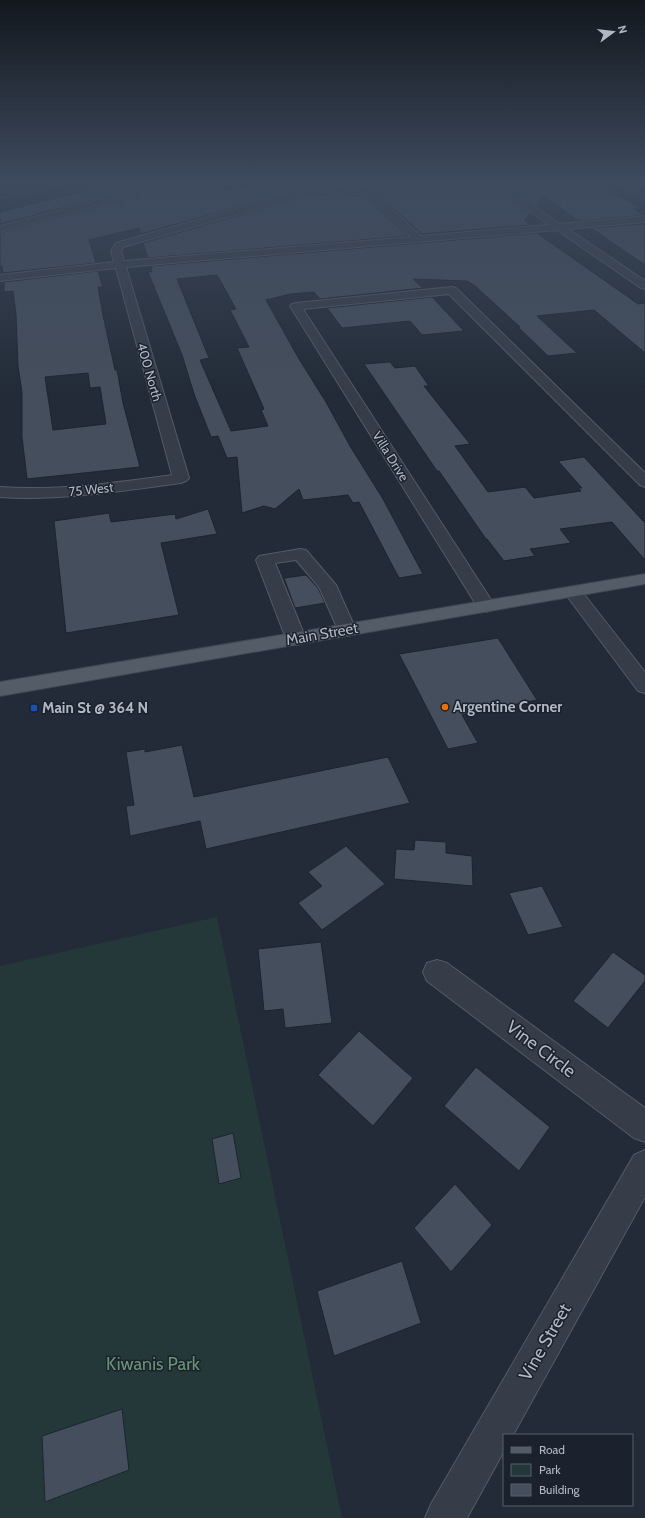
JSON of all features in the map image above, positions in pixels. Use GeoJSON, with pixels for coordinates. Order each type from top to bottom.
{"type":"FeatureCollection","features":[{"type":"Feature","properties":{"kind":"main road","name":"Main Street"},"geometry":{"type":"LineString","coordinates":[[0,689],[645,580]]}},
{"type":"Feature","properties":{"kind":"street","name":"400 North"},"geometry":{"type":"LineString","coordinates":[[116,252],[181,478]]}},
{"type":"Feature","properties":{"kind":"street"},"geometry":{"type":"LineString","coordinates":[[0,278],[119,265],[265,252]]}},
{"type":"Feature","properties":{"kind":"street"},"geometry":{"type":"LineString","coordinates":[[595,252],[645,286]]}},
{"type":"Feature","properties":{"kind":"street","name":"Villa Drive"},"geometry":{"type":"LineString","coordinates":[[486,606],[296,306],[452,290],[645,482]]}},
{"type":"Feature","properties":{"kind":"street","name":"75 West"},"geometry":{"type":"LineString","coordinates":[[0,492],[20,494],[78,492],[181,478]]}},
{"type":"Feature","properties":{"kind":"street"},"geometry":{"type":"LineString","coordinates":[[296,639],[265,560],[300,554],[327,585],[347,630]]}},
{"type":"Feature","properties":{"kind":"street"},"geometry":{"type":"LineString","coordinates":[[572,592],[645,686]]}},
{"type":"Feature","properties":{"kind":"street","name":"Vine Circle"},"geometry":{"type":"LineString","coordinates":[[437,972],[645,1127]]}},
{"type":"Feature","properties":{"kind":"street","name":"Vine Street"},"geometry":{"type":"LineString","coordinates":[[445,1518],[645,1166]]}},
{"type":"Feature","properties":{"kind":"green space","name":"Kiwanis Park"},"geometry":{"type":"Polygon","coordinates":[[[217,917],[342,1518],[0,1518],[0,966],[217,917]]]}},
{"type":"Feature","properties":{"kind":"building"},"geometry":{"type":"Polygon","coordinates":[[[0,252],[93,252],[96,263],[3,273],[2,266],[0,266],[0,252]]]}},
{"type":"Feature","properties":{"kind":"building"},"geometry":{"type":"Polygon","coordinates":[[[146,252],[221,252],[148,258],[146,252]]]}},
{"type":"Feature","properties":{"kind":"building"},"geometry":{"type":"Polygon","coordinates":[[[317,252],[564,252],[638,304],[645,303],[645,353],[594,310],[537,316],[577,353],[548,356],[518,327],[520,327],[474,285],[467,281],[413,279],[423,288],[320,299],[314,292],[290,294],[266,300],[350,446],[383,499],[423,574],[399,578],[359,502],[353,503],[348,495],[303,500],[299,489],[275,509],[264,506],[242,513],[237,457],[227,458],[218,436],[211,437],[194,394],[182,355],[148,272],[152,272],[151,266],[317,252]],[[217,275],[177,279],[209,358],[200,360],[231,431],[268,426],[261,410],[264,409],[237,348],[249,347],[230,310],[236,309],[217,275]]]}},
{"type":"Feature","properties":{"kind":"building"},"geometry":{"type":"Polygon","coordinates":[[[626,252],[645,252],[645,265],[626,252]]]}},
{"type":"Feature","properties":{"kind":"building"},"geometry":{"type":"Polygon","coordinates":[[[98,271],[103,287],[98,287],[103,315],[115,370],[117,370],[123,403],[140,467],[27,479],[22,437],[22,393],[18,366],[16,315],[13,291],[4,292],[4,282],[98,271]],[[88,373],[45,377],[53,430],[106,424],[100,387],[90,388],[88,373]]]}},
{"type":"Feature","properties":{"kind":"building"},"geometry":{"type":"Polygon","coordinates":[[[432,297],[464,331],[422,335],[410,321],[342,328],[327,308],[432,297]]]}},
{"type":"Feature","properties":{"kind":"building"},"geometry":{"type":"Polygon","coordinates":[[[390,362],[395,368],[415,366],[429,386],[424,386],[470,444],[455,446],[488,492],[525,487],[534,498],[581,491],[578,488],[582,488],[558,461],[584,457],[645,523],[645,560],[612,522],[560,529],[571,543],[530,549],[535,556],[504,561],[486,539],[439,471],[437,471],[364,364],[390,362]]]}},
{"type":"Feature","properties":{"kind":"building"},"geometry":{"type":"Polygon","coordinates":[[[208,509],[217,534],[161,543],[179,615],[66,633],[54,521],[109,513],[111,522],[175,514],[176,519],[208,509]]]}},
{"type":"Feature","properties":{"kind":"building"},"geometry":{"type":"Polygon","coordinates":[[[306,575],[318,588],[325,603],[295,608],[284,578],[306,575]]]}},
{"type":"Feature","properties":{"kind":"building"},"geometry":{"type":"Polygon","coordinates":[[[498,638],[537,700],[462,715],[478,743],[448,749],[399,654],[498,638]]]}},
{"type":"Feature","properties":{"kind":"building"},"geometry":{"type":"Polygon","coordinates":[[[182,745],[194,797],[388,757],[410,803],[206,849],[200,821],[130,836],[126,806],[134,805],[126,752],[145,749],[145,752],[182,745]]]}},
{"type":"Feature","properties":{"kind":"building"},"geometry":{"type":"Polygon","coordinates":[[[415,840],[446,842],[446,853],[472,856],[473,886],[394,879],[396,849],[414,850],[415,840]]]}},
{"type":"Feature","properties":{"kind":"building"},"geometry":{"type":"Polygon","coordinates":[[[346,846],[385,884],[322,930],[298,903],[322,886],[308,872],[346,846]]]}},
{"type":"Feature","properties":{"kind":"building"},"geometry":{"type":"Polygon","coordinates":[[[542,886],[563,927],[528,935],[509,893],[542,886]]]}},
{"type":"Feature","properties":{"kind":"building"},"geometry":{"type":"Polygon","coordinates":[[[321,942],[332,1023],[285,1028],[283,1009],[264,1011],[258,949],[321,942]]]}},
{"type":"Feature","properties":{"kind":"building"},"geometry":{"type":"Polygon","coordinates":[[[613,952],[645,975],[645,981],[608,1028],[573,1001],[613,952]]]}},
{"type":"Feature","properties":{"kind":"building"},"geometry":{"type":"Polygon","coordinates":[[[359,1031],[413,1078],[373,1126],[318,1075],[359,1031]]]}},
{"type":"Feature","properties":{"kind":"building"},"geometry":{"type":"Polygon","coordinates":[[[476,1067],[550,1127],[519,1171],[444,1106],[476,1067]]]}},
{"type":"Feature","properties":{"kind":"building"},"geometry":{"type":"Polygon","coordinates":[[[233,1133],[241,1178],[219,1184],[212,1139],[233,1133]]]}},
{"type":"Feature","properties":{"kind":"building"},"geometry":{"type":"Polygon","coordinates":[[[455,1184],[492,1225],[451,1272],[414,1228],[455,1184]]]}},
{"type":"Feature","properties":{"kind":"building"},"geometry":{"type":"Polygon","coordinates":[[[402,1261],[421,1323],[334,1356],[317,1291],[402,1261]]]}},
{"type":"Feature","properties":{"kind":"building"},"geometry":{"type":"Polygon","coordinates":[[[122,1409],[129,1470],[45,1502],[42,1436],[122,1409]]]}},
{"type":"Feature","properties":{"kind":"place","name":"Argentine Corner"},"geometry":{"type":"Point","coordinates":[445,707]}},
{"type":"Feature","properties":{"kind":"place","name":"Main St @ 364 N"},"geometry":{"type":"Point","coordinates":[34,708]}}]}
